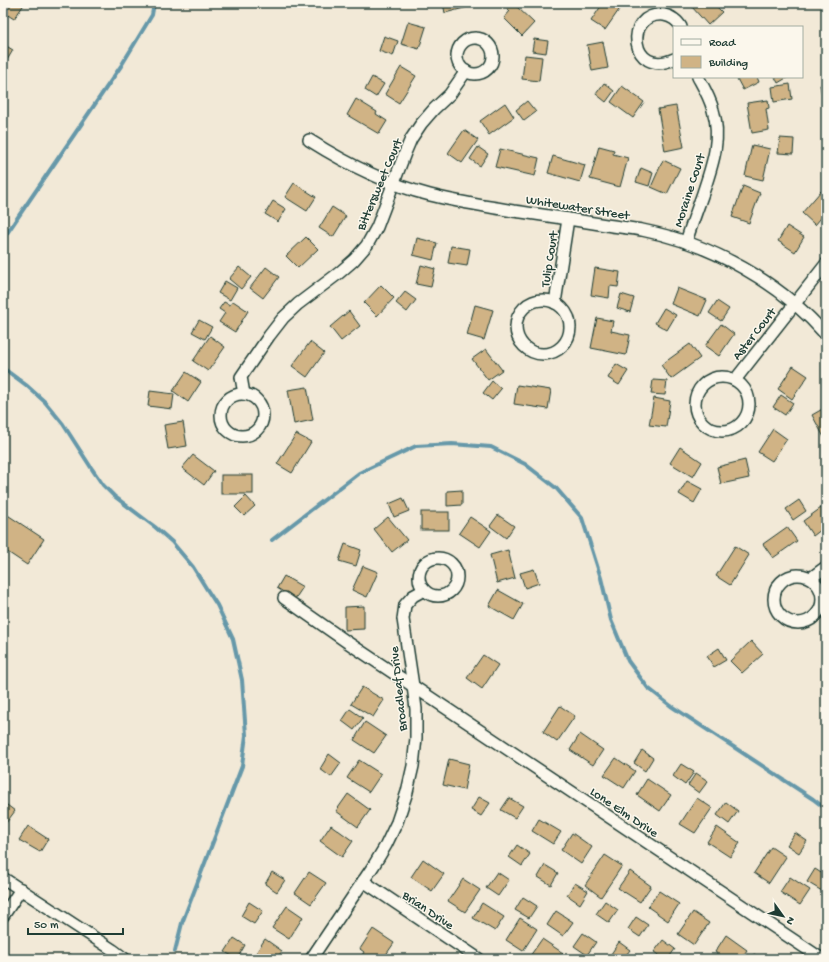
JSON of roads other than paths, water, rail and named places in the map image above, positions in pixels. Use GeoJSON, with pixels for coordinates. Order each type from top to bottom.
{"type":"FeatureCollection","features":[{"type":"Feature","properties":{"kind":"street"},"geometry":{"type":"LineString","coordinates":[[673,60],[667,63],[651,62],[639,51],[636,36],[639,28],[644,22],[650,17],[658,15],[666,15],[674,18],[681,26]]}},
{"type":"Feature","properties":{"kind":"street","name":"Bittersweet Court"},"geometry":{"type":"LineString","coordinates":[[244,394],[241,377],[283,318],[298,304],[354,260],[366,245],[377,227],[411,139],[434,109],[450,94],[466,71]]}},
{"type":"Feature","properties":{"kind":"street","name":"Moraine Court"},"geometry":{"type":"LineString","coordinates":[[686,242],[712,166],[716,147],[714,111],[708,95],[699,78]]}},
{"type":"Feature","properties":{"kind":"street","name":"Whitewater Street"},"geometry":{"type":"LineString","coordinates":[[309,140],[339,159],[357,168],[393,184],[430,195],[467,204],[643,230],[686,242],[738,266],[769,284],[794,304],[826,335]]}},
{"type":"Feature","properties":{"kind":"street","name":"Tulip Court"},"geometry":{"type":"LineString","coordinates":[[555,303],[568,219]]}},
{"type":"Feature","properties":{"kind":"street","name":"Aster Court"},"geometry":{"type":"LineString","coordinates":[[735,380],[826,264]]}},
{"type":"Feature","properties":{"kind":"street"},"geometry":{"type":"LineString","coordinates":[[548,301],[555,303],[567,314],[570,322],[568,339],[563,346],[548,354],[532,352],[520,342],[518,335],[516,327],[521,312],[533,302],[548,301]]}},
{"type":"Feature","properties":{"kind":"street"},"geometry":{"type":"LineString","coordinates":[[718,377],[726,377],[735,380],[742,385],[747,393],[749,402],[749,411],[747,416],[738,426],[730,430],[720,432],[712,430],[704,425],[698,418],[695,410],[697,393],[702,385],[709,380],[718,377]]}},
{"type":"Feature","properties":{"kind":"street"},"geometry":{"type":"LineString","coordinates":[[811,578],[826,567]]}},
{"type":"Feature","properties":{"kind":"street"},"geometry":{"type":"LineString","coordinates":[[797,575],[811,578],[820,590],[822,598],[821,606],[812,618],[805,622],[789,621],[782,616],[775,605],[774,598],[779,585],[790,576],[797,575]]}},
{"type":"Feature","properties":{"kind":"street","name":"Broadleaf Drive"},"geometry":{"type":"LineString","coordinates":[[311,959],[386,845],[397,822],[407,792],[413,766],[416,738],[416,709],[403,619],[405,606],[413,596],[424,590]]}},
{"type":"Feature","properties":{"kind":"street","name":"Lone Elm Drive"},"geometry":{"type":"LineString","coordinates":[[284,598],[347,642],[822,959]]}},
{"type":"Feature","properties":{"kind":"street"},"geometry":{"type":"LineString","coordinates":[[3,878],[125,959]]}},
{"type":"Feature","properties":{"kind":"street","name":"Brian Drive"},"geometry":{"type":"LineString","coordinates":[[363,881],[479,959]]}},
{"type":"Feature","properties":{"kind":"street"},"geometry":{"type":"LineString","coordinates":[[3,916],[21,889]]}},
{"type":"Feature","properties":{"kind":"waterway"},"geometry":{"type":"LineString","coordinates":[[3,239],[121,66],[152,15],[154,3]]}},
{"type":"Feature","properties":{"kind":"waterway"},"geometry":{"type":"LineString","coordinates":[[3,368],[26,385],[45,402],[63,424],[103,485],[114,496],[172,542],[193,567],[217,605],[233,639],[242,680],[246,735],[242,766],[182,923],[175,951]]}},
{"type":"Feature","properties":{"kind":"waterway"},"geometry":{"type":"LineString","coordinates":[[272,540],[359,473],[416,446],[452,444],[491,447],[525,464],[556,488],[582,518],[601,578],[611,620],[628,661],[648,688],[671,706],[826,809]]}}]}
